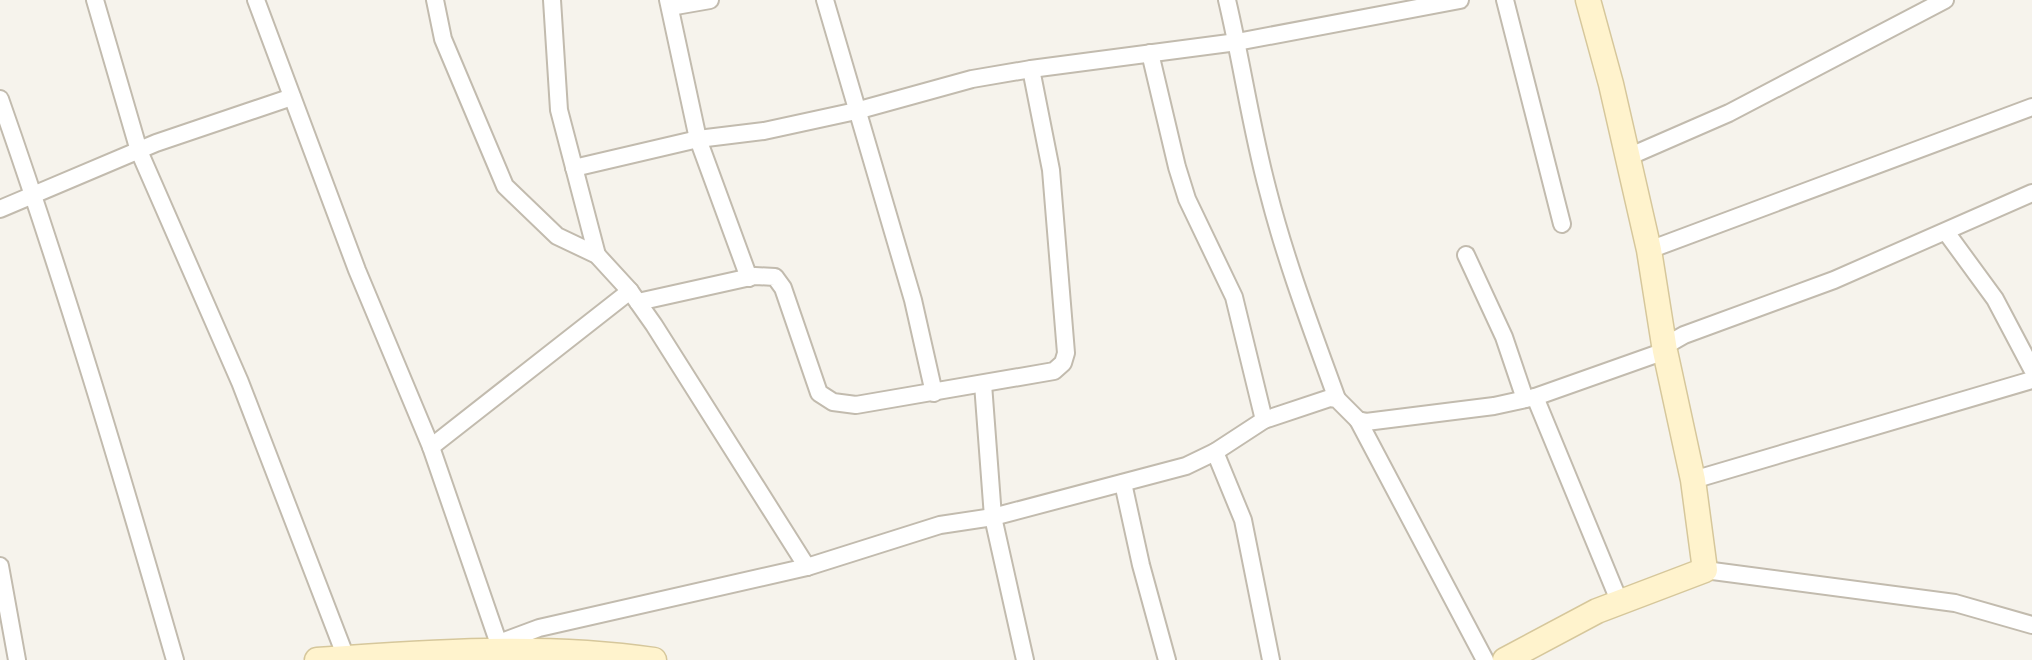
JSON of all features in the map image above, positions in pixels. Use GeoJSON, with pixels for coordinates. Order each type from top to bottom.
{"type":"FeatureCollection","features":[{"type":"Feature","properties":{"kind":"street"},"geometry":{"type":"LineString","coordinates":[[95,0],[139,151],[240,382],[347,659]]}},
{"type":"Feature","properties":{"kind":"street"},"geometry":{"type":"LineString","coordinates":[[256,0],[357,270],[431,447],[501,651]]}},
{"type":"Feature","properties":{"kind":"street"},"geometry":{"type":"LineString","coordinates":[[435,0],[443,39],[505,186],[557,236],[597,255],[634,296],[807,567]]}},
{"type":"Feature","properties":{"kind":"street"},"geometry":{"type":"LineString","coordinates":[[552,0],[559,110],[597,255]]}},
{"type":"Feature","properties":{"kind":"street"},"geometry":{"type":"LineString","coordinates":[[710,0],[669,3],[698,139],[749,278]]}},
{"type":"Feature","properties":{"kind":"street"},"geometry":{"type":"LineString","coordinates":[[825,0],[913,300],[934,393]]}},
{"type":"Feature","properties":{"kind":"street"},"geometry":{"type":"LineString","coordinates":[[1227,0],[1267,189],[1281,242],[1337,399],[1358,420],[1485,660]]}},
{"type":"Feature","properties":{"kind":"street"},"geometry":{"type":"LineString","coordinates":[[574,168],[698,139],[764,131],[856,111],[972,79],[1030,69],[1237,42],[1400,6],[1460,0]]}},
{"type":"Feature","properties":{"kind":"street"},"geometry":{"type":"LineString","coordinates":[[1505,0],[1562,224]]}},
{"type":"Feature","properties":{"kind":"street"},"geometry":{"type":"LineString","coordinates":[[1588,0],[1611,84],[1649,250],[1665,351],[1693,480],[1705,570]]}},
{"type":"Feature","properties":{"kind":"street"},"geometry":{"type":"LineString","coordinates":[[1628,157],[1729,113],[1945,0]]}},
{"type":"Feature","properties":{"kind":"street"},"geometry":{"type":"LineString","coordinates":[[1150,53],[1177,168],[1187,199],[1234,297],[1264,420]]}},
{"type":"Feature","properties":{"kind":"street"},"geometry":{"type":"LineString","coordinates":[[431,447],[634,296],[749,278],[775,277],[783,288],[819,393],[832,402],[855,405],[1054,371],[1063,363],[1066,353],[1051,170],[1030,69]]}},
{"type":"Feature","properties":{"kind":"street"},"geometry":{"type":"LineString","coordinates":[[0,208],[139,151],[292,97]]}},
{"type":"Feature","properties":{"kind":"street"},"geometry":{"type":"LineString","coordinates":[[0,99],[34,196],[108,426],[175,660]]}},
{"type":"Feature","properties":{"kind":"street"},"geometry":{"type":"LineString","coordinates":[[1649,250],[2032,107]]}},
{"type":"Feature","properties":{"kind":"street"},"geometry":{"type":"LineString","coordinates":[[1358,420],[1366,422],[1432,415],[1530,398],[1665,351],[1670,343],[1684,335],[1834,280],[2032,193]]}},
{"type":"Feature","properties":{"kind":"street"},"geometry":{"type":"LineString","coordinates":[[1946,232],[1995,300],[2032,369]]}},
{"type":"Feature","properties":{"kind":"street"},"geometry":{"type":"LineString","coordinates":[[1466,255],[1504,336],[1620,603]]}},
{"type":"Feature","properties":{"kind":"street"},"geometry":{"type":"LineString","coordinates":[[1693,480],[2032,380]]}},
{"type":"Feature","properties":{"kind":"street"},"geometry":{"type":"LineString","coordinates":[[983,384],[993,517],[1025,660]]}},
{"type":"Feature","properties":{"kind":"street"},"geometry":{"type":"LineString","coordinates":[[501,651],[539,628],[807,567],[940,525],[993,517],[1186,466],[1215,452],[1264,420],[1330,398],[1337,399]]}},
{"type":"Feature","properties":{"kind":"street"},"geometry":{"type":"LineString","coordinates":[[1215,452],[1243,520],[1271,660]]}},
{"type":"Feature","properties":{"kind":"street"},"geometry":{"type":"LineString","coordinates":[[1123,483],[1141,565],[1167,660]]}},
{"type":"Feature","properties":{"kind":"street"},"geometry":{"type":"LineString","coordinates":[[0,566],[17,660]]}},
{"type":"Feature","properties":{"kind":"street"},"geometry":{"type":"LineString","coordinates":[[1505,660],[1597,611],[1705,570],[1955,603],[2032,625]]}},
{"type":"Feature","properties":{"kind":"street"},"geometry":{"type":"LineString","coordinates":[[316,660],[501,651],[623,656],[654,660]]}}]}
